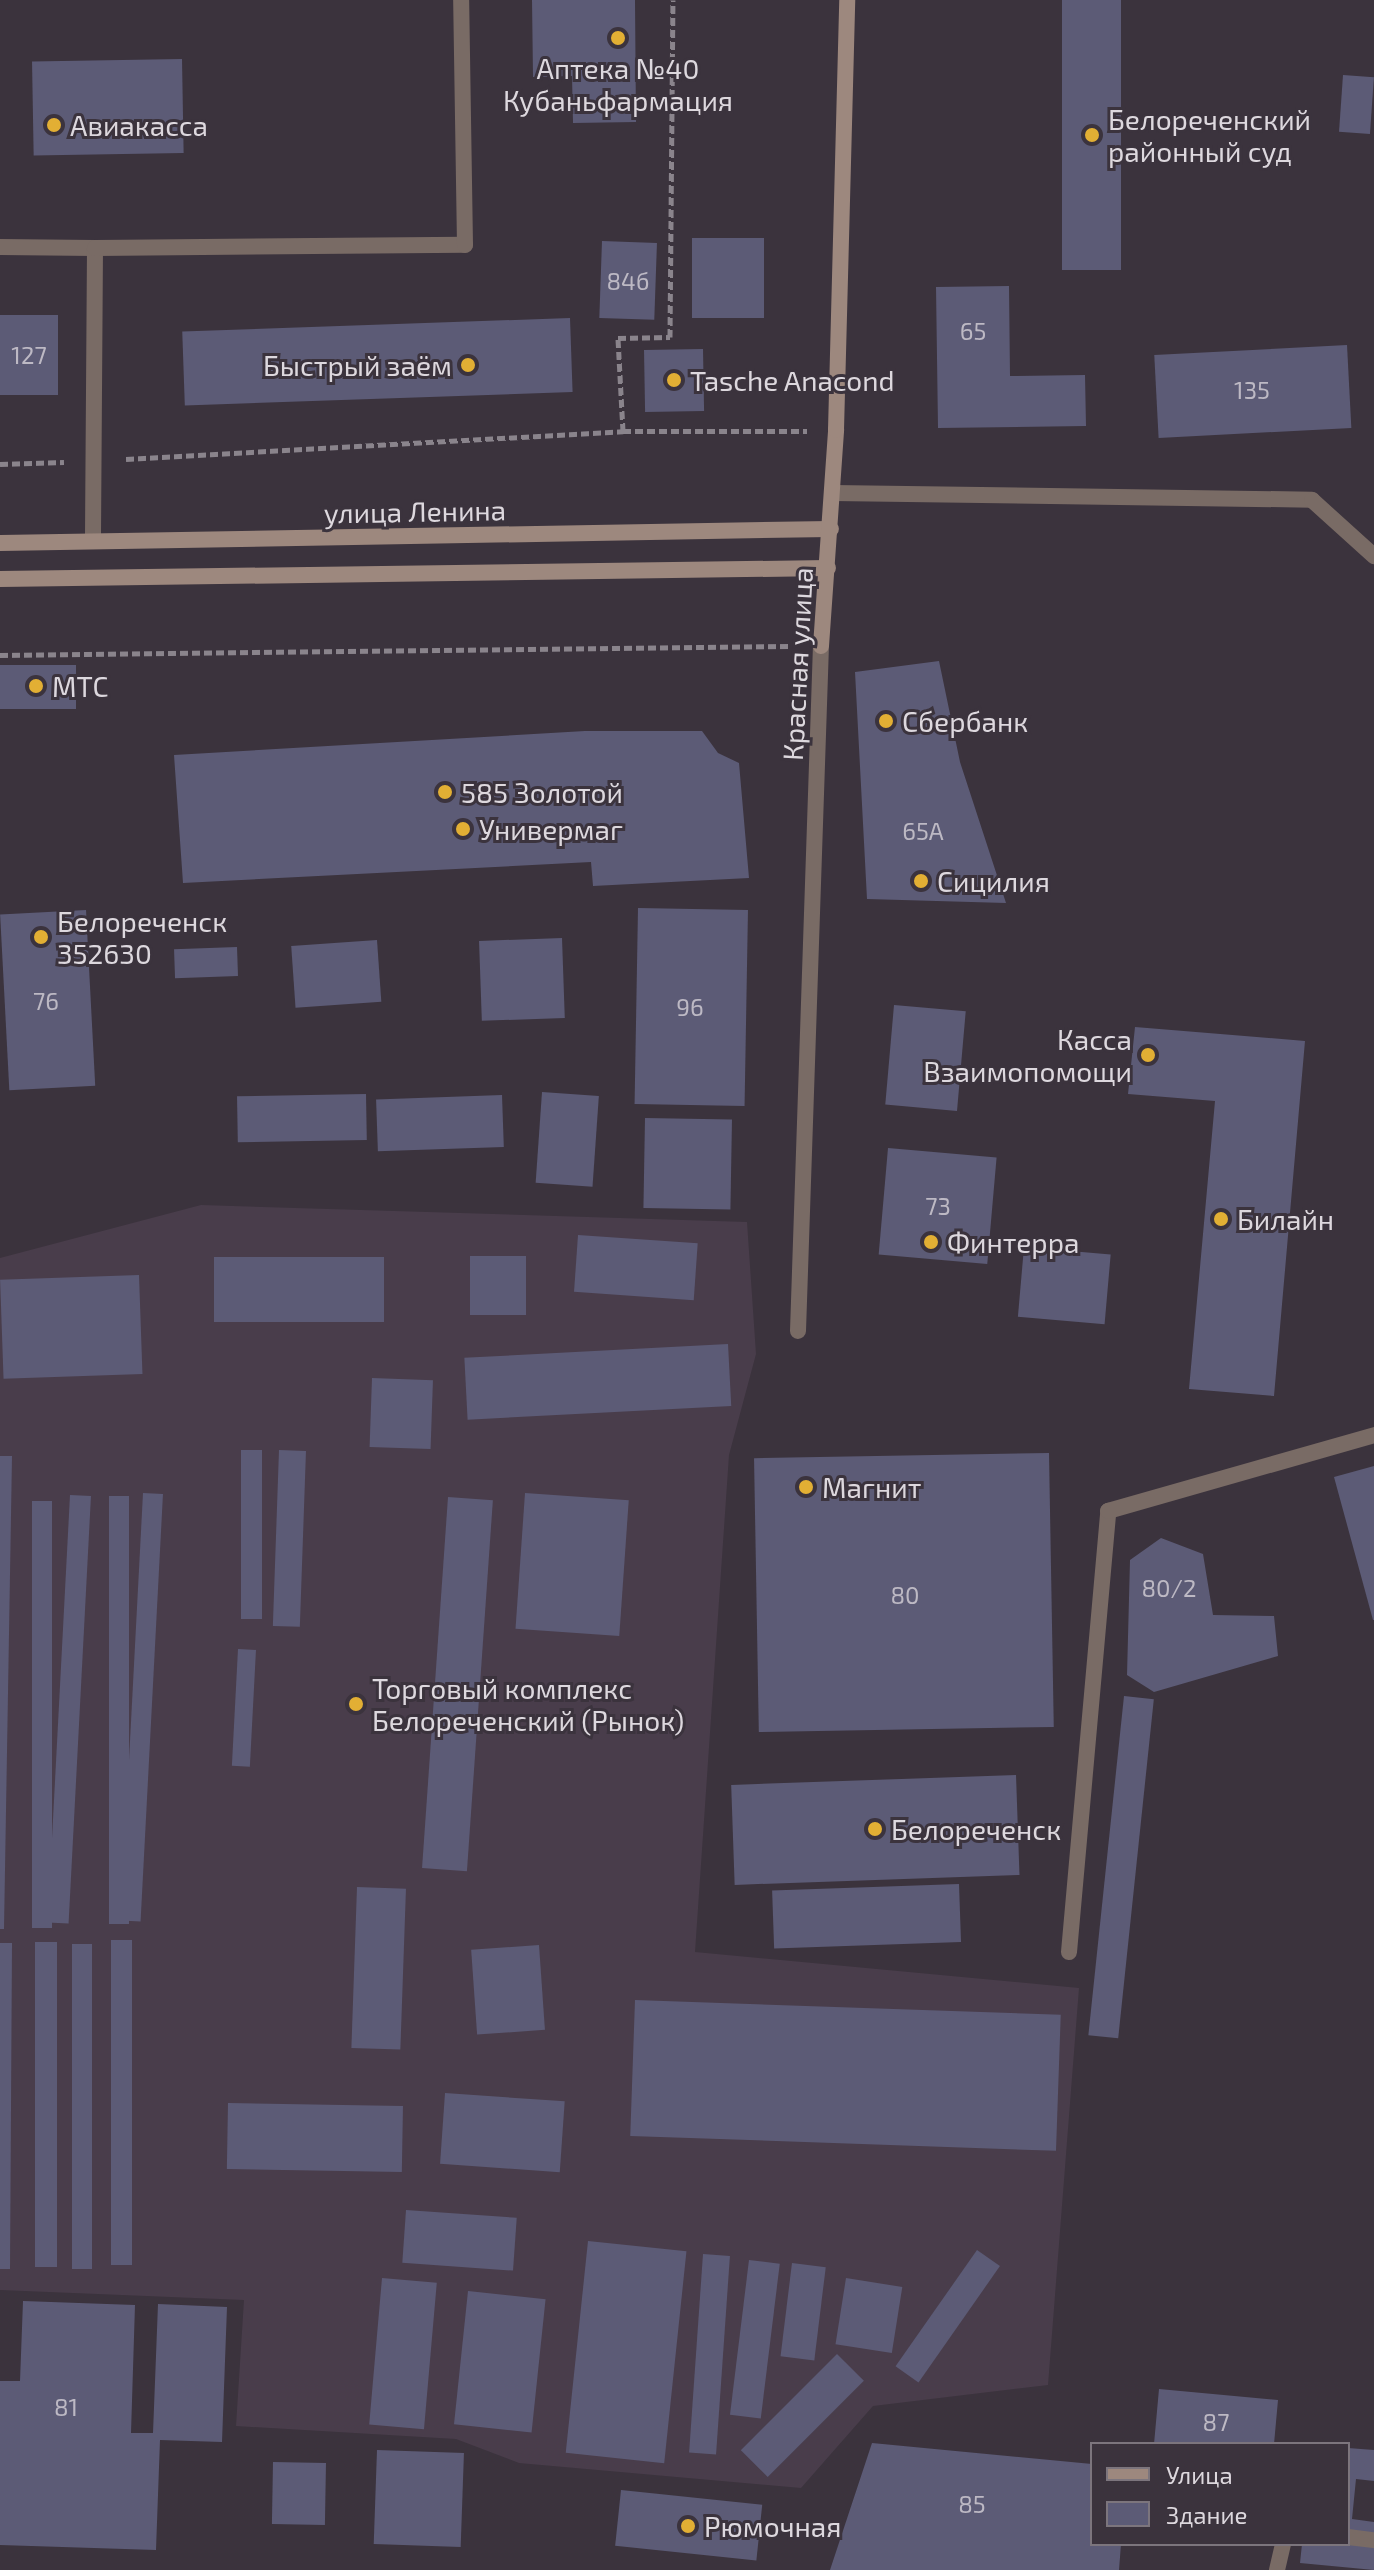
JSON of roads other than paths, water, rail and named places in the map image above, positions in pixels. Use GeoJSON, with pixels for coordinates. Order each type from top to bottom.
{"type":"FeatureCollection","features":[{"type":"Feature","properties":{"kind":"street","name":"Красная улица"},"geometry":{"type":"LineString","coordinates":[[821,646],[836,430],[847,0]]}},
{"type":"Feature","properties":{"kind":"street","name":"улица Ленина"},"geometry":{"type":"LineString","coordinates":[[0,543],[831,529]]}},
{"type":"Feature","properties":{"kind":"street"},"geometry":{"type":"LineString","coordinates":[[0,579],[828,568]]}},
{"type":"Feature","properties":{"kind":"lane"},"geometry":{"type":"LineString","coordinates":[[0,247],[465,245],[461,0]]}},
{"type":"Feature","properties":{"kind":"lane"},"geometry":{"type":"LineString","coordinates":[[93,541],[95,248]]}},
{"type":"Feature","properties":{"kind":"lane"},"geometry":{"type":"LineString","coordinates":[[833,493],[1312,500],[1374,556]]}},
{"type":"Feature","properties":{"kind":"lane","name":"Красная улица"},"geometry":{"type":"LineString","coordinates":[[798,1331],[821,646]]}},
{"type":"Feature","properties":{"kind":"lane"},"geometry":{"type":"LineString","coordinates":[[1069,1952],[1108,1511],[1374,1435]]}},
{"type":"Feature","properties":{"kind":"lane"},"geometry":{"type":"LineString","coordinates":[[1350,2537],[1374,2540]]}},
{"type":"Feature","properties":{"kind":"lane"},"geometry":{"type":"LineString","coordinates":[[1277,2570],[1283,2546]]}},
{"type":"Feature","properties":{"kind":"place","name":"Аптека №40 Кубаньфармация"},"geometry":{"type":"Point","coordinates":[618,38]}},
{"type":"Feature","properties":{"kind":"place","name":"Авиакасса"},"geometry":{"type":"Point","coordinates":[54,125]}},
{"type":"Feature","properties":{"kind":"place","name":"Белореченский районный суд"},"geometry":{"type":"Point","coordinates":[1092,135]}},
{"type":"Feature","properties":{"kind":"place","name":"Быстрый заём"},"geometry":{"type":"Point","coordinates":[468,365]}},
{"type":"Feature","properties":{"kind":"place","name":"Tasche Anacond"},"geometry":{"type":"Point","coordinates":[674,380]}},
{"type":"Feature","properties":{"kind":"place","name":"МТС"},"geometry":{"type":"Point","coordinates":[36,686]}},
{"type":"Feature","properties":{"kind":"place","name":"Сбербанк"},"geometry":{"type":"Point","coordinates":[886,721]}},
{"type":"Feature","properties":{"kind":"place","name":"585 Золотой"},"geometry":{"type":"Point","coordinates":[445,792]}},
{"type":"Feature","properties":{"kind":"place","name":"Универмаг"},"geometry":{"type":"Point","coordinates":[463,829]}},
{"type":"Feature","properties":{"kind":"place","name":"Сицилия"},"geometry":{"type":"Point","coordinates":[921,881]}},
{"type":"Feature","properties":{"kind":"place","name":"Белореченск 352630"},"geometry":{"type":"Point","coordinates":[41,937]}},
{"type":"Feature","properties":{"kind":"place","name":"Касса Взаимопомощи"},"geometry":{"type":"Point","coordinates":[1148,1055]}},
{"type":"Feature","properties":{"kind":"place","name":"Билайн"},"geometry":{"type":"Point","coordinates":[1221,1219]}},
{"type":"Feature","properties":{"kind":"place","name":"Финтерра"},"geometry":{"type":"Point","coordinates":[931,1242]}},
{"type":"Feature","properties":{"kind":"place","name":"Магнит"},"geometry":{"type":"Point","coordinates":[806,1487]}},
{"type":"Feature","properties":{"kind":"place","name":"Торговый комплекс Белореченский (Рынок)"},"geometry":{"type":"Point","coordinates":[356,1704]}},
{"type":"Feature","properties":{"kind":"place","name":"Белореченск"},"geometry":{"type":"Point","coordinates":[875,1829]}},
{"type":"Feature","properties":{"kind":"place","name":"Рюмочная"},"geometry":{"type":"Point","coordinates":[688,2526]}}]}
